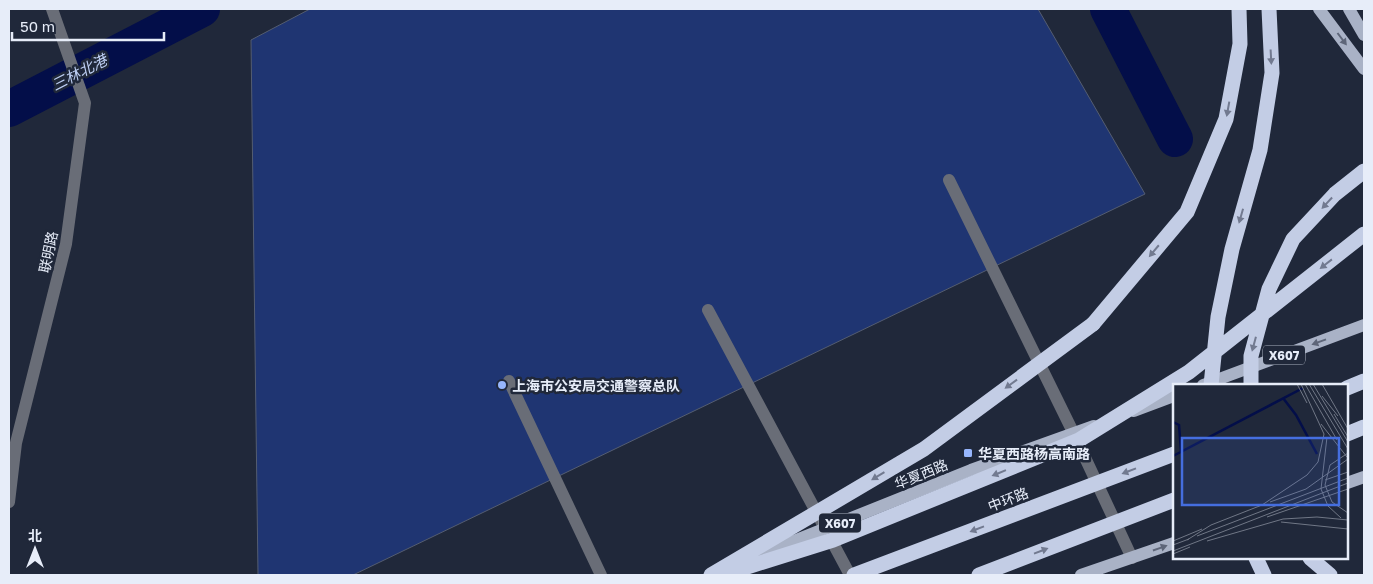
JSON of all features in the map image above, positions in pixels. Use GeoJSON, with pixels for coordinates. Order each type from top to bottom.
{"type":"FeatureCollection","features":[{"type":"Feature","properties":{"kind":"highway"},"geometry":{"type":"LineString","coordinates":[[710,575],[924,449],[1093,324],[1187,212],[1226,119],[1240,44],[1239,9]]}},
{"type":"Feature","properties":{"kind":"highway"},"geometry":{"type":"LineString","coordinates":[[1211,384],[1218,317],[1232,249],[1260,150],[1272,73],[1268,9]]}},
{"type":"Feature","properties":{"kind":"highway"},"geometry":{"type":"LineString","coordinates":[[1251,384],[1251,356],[1269,289],[1293,239],[1335,194],[1364,171]]}},
{"type":"Feature","properties":{"kind":"highway"},"geometry":{"type":"LineString","coordinates":[[722,575],[833,540],[1079,440],[1189,372],[1364,234]]}},
{"type":"Feature","properties":{"kind":"highway"},"geometry":{"type":"LineString","coordinates":[[1348,388],[1364,381]]}},
{"type":"Feature","properties":{"kind":"highway"},"geometry":{"type":"LineString","coordinates":[[1348,434],[1364,427]]}},
{"type":"Feature","properties":{"kind":"highway","name":"中环路"},"geometry":{"type":"LineString","coordinates":[[854,575],[1173,454]]}},
{"type":"Feature","properties":{"kind":"highway"},"geometry":{"type":"LineString","coordinates":[[979,575],[1173,500]]}},
{"type":"Feature","properties":{"kind":"highway"},"geometry":{"type":"LineString","coordinates":[[1256,559],[1264,575]]}},
{"type":"Feature","properties":{"kind":"highway"},"geometry":{"type":"LineString","coordinates":[[1311,559],[1330,575]]}},
{"type":"Feature","properties":{"kind":"main road"},"geometry":{"type":"LineString","coordinates":[[1319,9],[1364,69]]}},
{"type":"Feature","properties":{"kind":"main road"},"geometry":{"type":"LineString","coordinates":[[1349,9],[1364,34]]}},
{"type":"Feature","properties":{"kind":"main road","name":"X607"},"geometry":{"type":"LineString","coordinates":[[1206,384],[1364,325]]}},
{"type":"Feature","properties":{"kind":"main road","name":"华夏西路"},"geometry":{"type":"LineString","coordinates":[[710,575],[971,470],[1173,396]]}},
{"type":"Feature","properties":{"kind":"main road"},"geometry":{"type":"LineString","coordinates":[[1348,483],[1364,477]]}},
{"type":"Feature","properties":{"kind":"main road"},"geometry":{"type":"LineString","coordinates":[[1081,575],[1173,543]]}},
{"type":"Feature","properties":{"kind":"street","name":"联明路"},"geometry":{"type":"LineString","coordinates":[[9,502],[16,443],[66,244],[85,103],[52,9]]}},
{"type":"Feature","properties":{"kind":"street"},"geometry":{"type":"LineString","coordinates":[[949,180],[1074,434],[1132,558]]}},
{"type":"Feature","properties":{"kind":"street"},"geometry":{"type":"LineString","coordinates":[[708,310],[850,575]]}},
{"type":"Feature","properties":{"kind":"street"},"geometry":{"type":"LineString","coordinates":[[509,381],[601,575]]}},
{"type":"Feature","properties":{"kind":"building","name":"上海市公安局交通警察总队"},"geometry":{"type":"Polygon","coordinates":[[[310,9],[1038,9],[1145,194],[353,575],[258,575],[251,40],[310,9]]]}},
{"type":"Feature","properties":{"kind":"waterway","name":"三林北港"},"geometry":{"type":"LineString","coordinates":[[9,109],[202,9]]}},
{"type":"Feature","properties":{"kind":"waterway"},"geometry":{"type":"LineString","coordinates":[[1108,9],[1175,139]]}},
{"type":"Feature","properties":{"kind":"place","name":"上海市公安局交通警察总队"},"geometry":{"type":"Point","coordinates":[502,385]}},
{"type":"Feature","properties":{"kind":"place","name":"华夏西路杨高南路"},"geometry":{"type":"Point","coordinates":[968,453]}}]}
